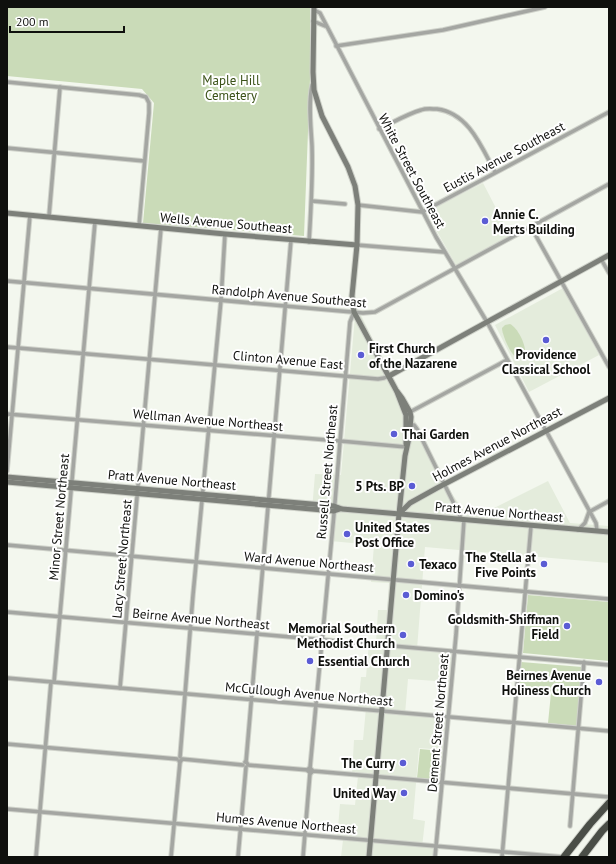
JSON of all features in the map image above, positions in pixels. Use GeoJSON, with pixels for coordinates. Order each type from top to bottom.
{"type":"FeatureCollection","features":[{"type":"Feature","properties":{"kind":"highway"},"geometry":{"type":"LineString","coordinates":[[563,857],[609,803]]}},
{"type":"Feature","properties":{"kind":"highway"},"geometry":{"type":"LineString","coordinates":[[582,857],[609,824]]}},
{"type":"Feature","properties":{"kind":"main road"},"geometry":{"type":"LineString","coordinates":[[314,8],[314,90],[322,116],[348,167],[355,186],[358,205],[357,245],[352,296],[354,312],[396,390],[410,412],[410,425],[406,447],[399,514],[369,857]]}},
{"type":"Feature","properties":{"kind":"main road","name":"Wells Avenue Southeast"},"geometry":{"type":"LineString","coordinates":[[7,213],[309,242],[357,245]]}},
{"type":"Feature","properties":{"kind":"main road","name":"Clinton Avenue East"},"geometry":{"type":"LineString","coordinates":[[389,376],[609,255]]}},
{"type":"Feature","properties":{"kind":"main road"},"geometry":{"type":"LineString","coordinates":[[396,390],[406,415],[406,447]]}},
{"type":"Feature","properties":{"kind":"main road","name":"Holmes Avenue Northeast"},"geometry":{"type":"LineString","coordinates":[[399,514],[410,503],[609,398]]}},
{"type":"Feature","properties":{"kind":"main road","name":"Pratt Avenue Northeast"},"geometry":{"type":"LineString","coordinates":[[7,477],[72,485],[202,497],[609,532]]}},
{"type":"Feature","properties":{"kind":"main road","name":"Pratt Avenue Northeast"},"geometry":{"type":"LineString","coordinates":[[7,482],[72,485]]}},
{"type":"Feature","properties":{"kind":"street"},"geometry":{"type":"LineString","coordinates":[[336,46],[444,30],[545,7]]}},
{"type":"Feature","properties":{"kind":"street","name":"White Street Southeast"},"geometry":{"type":"LineString","coordinates":[[314,8],[320,13],[325,26],[444,252],[487,322],[508,360],[596,523],[597,531]]}},
{"type":"Feature","properties":{"kind":"street"},"geometry":{"type":"LineString","coordinates":[[314,21],[325,26]]}},
{"type":"Feature","properties":{"kind":"street"},"geometry":{"type":"LineString","coordinates":[[309,242],[312,201],[312,147],[310,131],[311,92],[314,77]]}},
{"type":"Feature","properties":{"kind":"street"},"geometry":{"type":"LineString","coordinates":[[7,82],[139,95],[146,97],[149,103],[149,113],[139,226]]}},
{"type":"Feature","properties":{"kind":"street"},"geometry":{"type":"LineString","coordinates":[[49,216],[60,87]]}},
{"type":"Feature","properties":{"kind":"street"},"geometry":{"type":"LineString","coordinates":[[379,129],[422,109],[447,110],[466,124],[478,140],[495,172]]}},
{"type":"Feature","properties":{"kind":"street","name":"Eustis Avenue Southeast"},"geometry":{"type":"LineString","coordinates":[[422,212],[609,112]]}},
{"type":"Feature","properties":{"kind":"street"},"geometry":{"type":"LineString","coordinates":[[7,148],[144,161]]}},
{"type":"Feature","properties":{"kind":"street","name":"Randolph Avenue Southeast"},"geometry":{"type":"LineString","coordinates":[[7,281],[354,312],[375,312],[609,184]]}},
{"type":"Feature","properties":{"kind":"street"},"geometry":{"type":"LineString","coordinates":[[312,201],[345,204]]}},
{"type":"Feature","properties":{"kind":"street"},"geometry":{"type":"LineString","coordinates":[[358,205],[422,212]]}},
{"type":"Feature","properties":{"kind":"street"},"geometry":{"type":"LineString","coordinates":[[7,471],[9,414],[18,348],[30,215]]}},
{"type":"Feature","properties":{"kind":"street","name":"Minor Street Northeast"},"geometry":{"type":"LineString","coordinates":[[36,857],[45,747],[60,617],[95,222]]}},
{"type":"Feature","properties":{"kind":"street"},"geometry":{"type":"LineString","coordinates":[[531,227],[609,366]]}},
{"type":"Feature","properties":{"kind":"street","name":"Lacy Street Northeast"},"geometry":{"type":"LineString","coordinates":[[120,688],[161,228]]}},
{"type":"Feature","properties":{"kind":"street"},"geometry":{"type":"LineString","coordinates":[[170,857],[215,365],[225,234]]}},
{"type":"Feature","properties":{"kind":"street"},"geometry":{"type":"LineString","coordinates":[[238,857],[291,240]]}},
{"type":"Feature","properties":{"kind":"street","name":"Wells Avenue Southeast"},"geometry":{"type":"LineString","coordinates":[[357,245],[444,252]]}},
{"type":"Feature","properties":{"kind":"street"},"geometry":{"type":"LineString","coordinates":[[601,259],[609,273]]}},
{"type":"Feature","properties":{"kind":"street","name":"Russell Street Northeast"},"geometry":{"type":"LineString","coordinates":[[303,857],[350,322],[354,312]]}},
{"type":"Feature","properties":{"kind":"street","name":"Clinton Avenue East"},"geometry":{"type":"LineString","coordinates":[[7,347],[378,379],[389,376]]}},
{"type":"Feature","properties":{"kind":"street"},"geometry":{"type":"LineString","coordinates":[[410,412],[508,360]]}},
{"type":"Feature","properties":{"kind":"street","name":"Wellman Avenue Northeast"},"geometry":{"type":"LineString","coordinates":[[9,414],[406,447]]}},
{"type":"Feature","properties":{"kind":"street","name":"Dement Street Northeast"},"geometry":{"type":"LineString","coordinates":[[410,425],[414,425],[417,429],[463,520],[460,585],[435,857]]}},
{"type":"Feature","properties":{"kind":"street"},"geometry":{"type":"LineString","coordinates":[[578,530],[585,523],[590,512],[609,501]]}},
{"type":"Feature","properties":{"kind":"street"},"geometry":{"type":"LineString","coordinates":[[502,857],[531,526]]}},
{"type":"Feature","properties":{"kind":"street","name":"Ward Avenue Northeast"},"geometry":{"type":"LineString","coordinates":[[7,545],[609,599]]}},
{"type":"Feature","properties":{"kind":"street","name":"Beirne Avenue Northeast"},"geometry":{"type":"LineString","coordinates":[[7,612],[609,665]]}},
{"type":"Feature","properties":{"kind":"street"},"geometry":{"type":"LineString","coordinates":[[570,826],[584,662]]}},
{"type":"Feature","properties":{"kind":"street","name":"McCullough Avenue Northeast"},"geometry":{"type":"LineString","coordinates":[[7,678],[609,731]]}},
{"type":"Feature","properties":{"kind":"street"},"geometry":{"type":"LineString","coordinates":[[7,744],[609,797]]}},
{"type":"Feature","properties":{"kind":"street","name":"Humes Avenue Northeast"},"geometry":{"type":"LineString","coordinates":[[7,809],[563,857]]}},
{"type":"Feature","properties":{"kind":"shaded area"},"geometry":{"type":"Polygon","coordinates":[[[483,183],[511,237],[456,265],[426,212],[483,183]]]}},
{"type":"Feature","properties":{"kind":"shaded area","name":"Providence Classical School"},"geometry":{"type":"Polygon","coordinates":[[[563,288],[599,355],[529,392],[495,325],[563,288]]]}},
{"type":"Feature","properties":{"kind":"shaded area"},"geometry":{"type":"Polygon","coordinates":[[[356,305],[445,484],[467,515],[478,516],[548,481],[570,523],[609,526],[609,563],[425,547],[417,649],[452,652],[449,682],[408,679],[405,714],[447,718],[444,750],[419,748],[413,819],[425,821],[422,847],[435,848],[434,857],[341,857],[343,840],[337,839],[340,804],[355,805],[358,776],[352,775],[354,740],[363,740],[366,708],[358,707],[361,677],[366,677],[369,642],[376,642],[378,610],[387,610],[389,583],[371,582],[374,545],[330,541],[331,513],[312,510],[315,474],[341,475],[356,305]]]}},
{"type":"Feature","properties":{"kind":"green space","name":"Maple Hill Cemetery"},"geometry":{"type":"Polygon","coordinates":[[[7,7],[310,7],[310,79],[304,236],[143,223],[154,103],[142,89],[7,76],[7,7]]]}},
{"type":"Feature","properties":{"kind":"green space"},"geometry":{"type":"Polygon","coordinates":[[[510,324],[516,329],[523,341],[525,353],[522,357],[516,357],[514,355],[509,348],[502,331],[502,328],[505,325],[510,324]]]}},
{"type":"Feature","properties":{"kind":"green space","name":"Goldsmith-Shiffman Field"},"geometry":{"type":"Polygon","coordinates":[[[528,595],[609,602],[609,661],[523,653],[528,595]]]}},
{"type":"Feature","properties":{"kind":"green space"},"geometry":{"type":"Polygon","coordinates":[[[521,662],[582,667],[578,726],[548,723],[551,693],[519,690],[521,662]]]}},
{"type":"Feature","properties":{"kind":"green space"},"geometry":{"type":"Polygon","coordinates":[[[420,749],[442,751],[440,780],[417,778],[420,749]]]}},
{"type":"Feature","properties":{"kind":"place","name":"Annie C. Merts Building"},"geometry":{"type":"Point","coordinates":[485,221]}},
{"type":"Feature","properties":{"kind":"place","name":"Providence Classical School"},"geometry":{"type":"Point","coordinates":[546,340]}},
{"type":"Feature","properties":{"kind":"place","name":"First Church of the Nazarene"},"geometry":{"type":"Point","coordinates":[361,355]}},
{"type":"Feature","properties":{"kind":"place","name":"Thai Garden"},"geometry":{"type":"Point","coordinates":[394,434]}},
{"type":"Feature","properties":{"kind":"place","name":"5 Pts. BP"},"geometry":{"type":"Point","coordinates":[412,486]}},
{"type":"Feature","properties":{"kind":"place","name":"United States Post Office"},"geometry":{"type":"Point","coordinates":[347,534]}},
{"type":"Feature","properties":{"kind":"place","name":"Texaco"},"geometry":{"type":"Point","coordinates":[411,564]}},
{"type":"Feature","properties":{"kind":"place","name":"The Stella at Five Points"},"geometry":{"type":"Point","coordinates":[544,564]}},
{"type":"Feature","properties":{"kind":"place","name":"Domino's"},"geometry":{"type":"Point","coordinates":[406,595]}},
{"type":"Feature","properties":{"kind":"place","name":"Goldsmith-Shiffman Field"},"geometry":{"type":"Point","coordinates":[567,626]}},
{"type":"Feature","properties":{"kind":"place","name":"Memorial Southern Methodist Church"},"geometry":{"type":"Point","coordinates":[403,635]}},
{"type":"Feature","properties":{"kind":"place","name":"Essential Church"},"geometry":{"type":"Point","coordinates":[310,661]}},
{"type":"Feature","properties":{"kind":"place","name":"Beirnes Avenue Holiness Church"},"geometry":{"type":"Point","coordinates":[599,682]}},
{"type":"Feature","properties":{"kind":"place","name":"The Curry"},"geometry":{"type":"Point","coordinates":[403,763]}},
{"type":"Feature","properties":{"kind":"place","name":"United Way"},"geometry":{"type":"Point","coordinates":[404,793]}}]}
